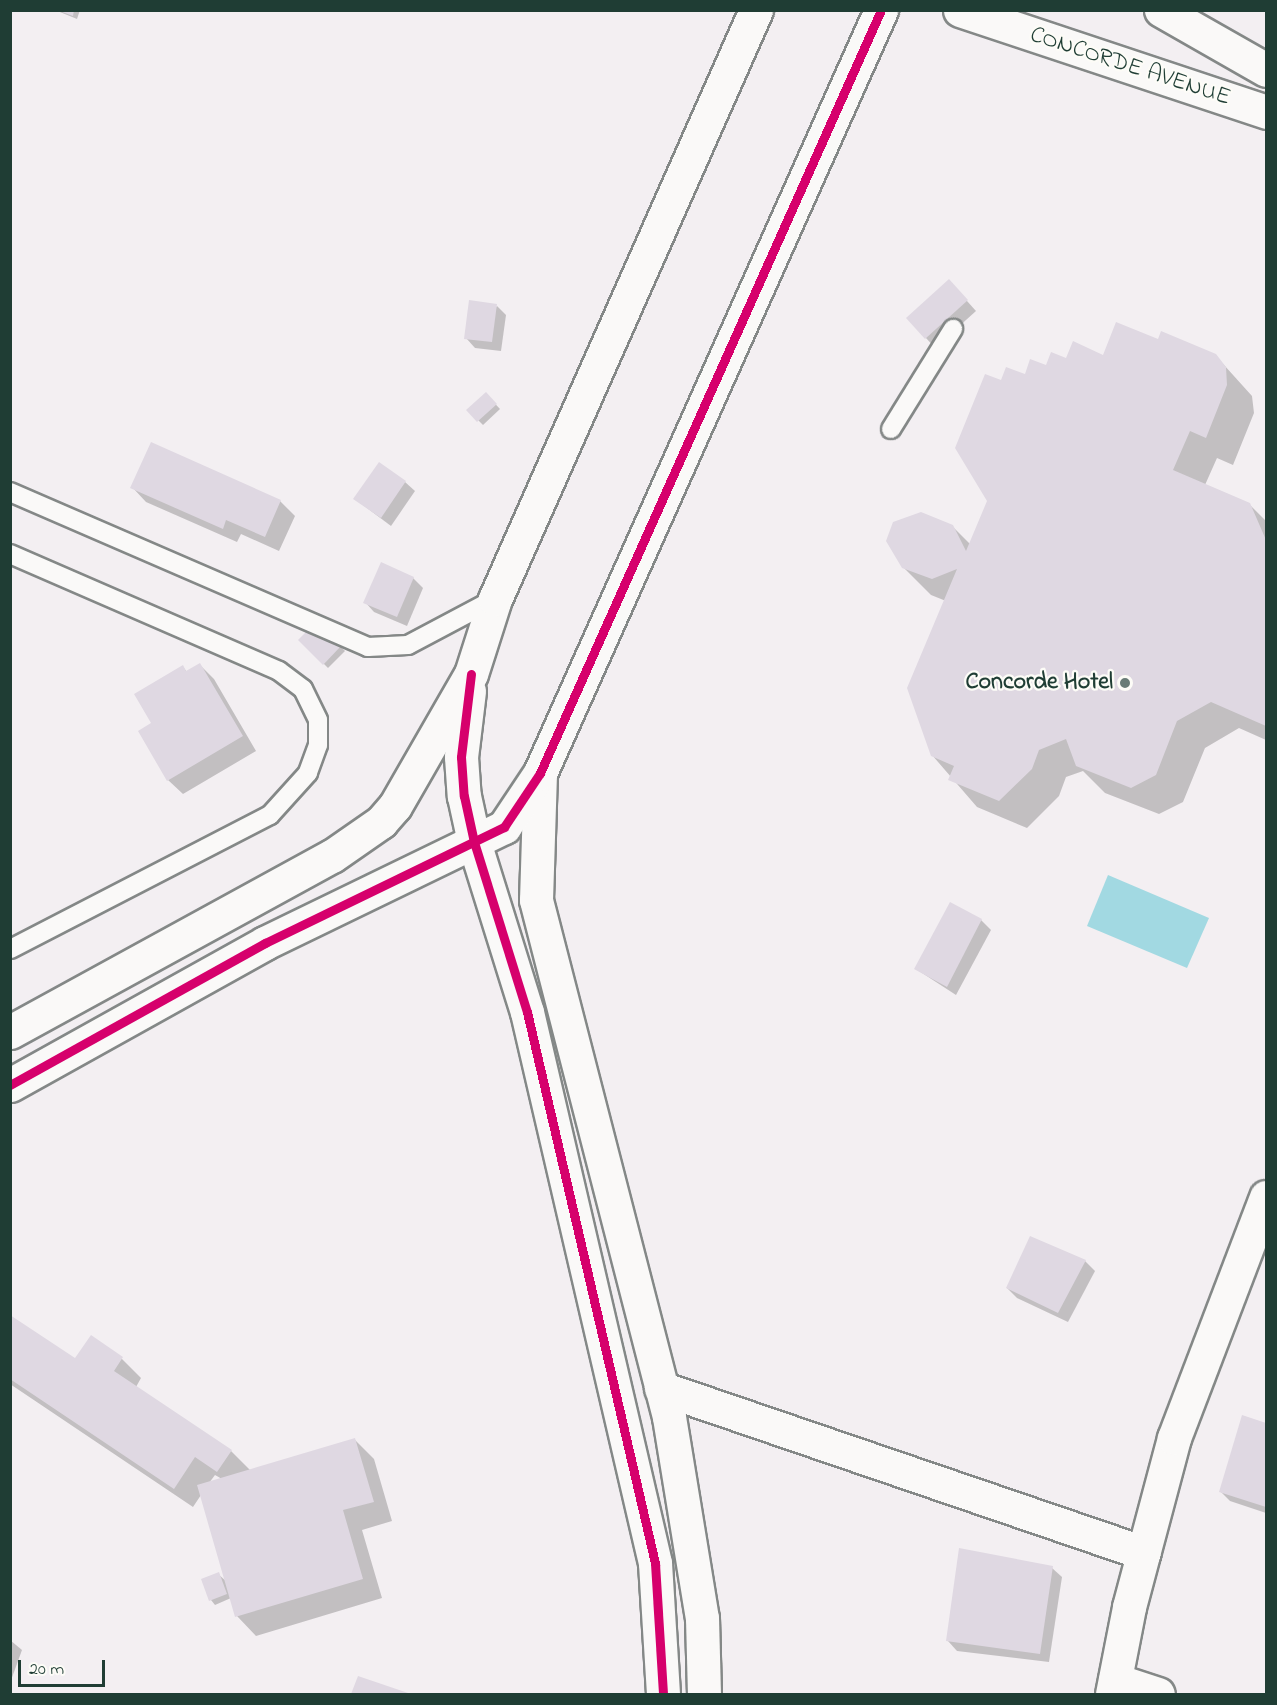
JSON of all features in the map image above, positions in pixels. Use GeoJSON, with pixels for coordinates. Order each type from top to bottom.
{"type":"FeatureCollection","features":[{"type":"Feature","properties":{"kind":"street"},"geometry":{"type":"LineString","coordinates":[[663,1695],[655,1563],[527,1012],[474,842],[461,757],[471,674],[495,599],[756,10]]}},
{"type":"Feature","properties":{"kind":"street"},"geometry":{"type":"LineString","coordinates":[[10,1085],[265,944],[504,827],[540,773],[881,10]]}},
{"type":"Feature","properties":{"kind":"street","name":"CONCORDE AVENUE"},"geometry":{"type":"LineString","coordinates":[[960,10],[1266,112]]}},
{"type":"Feature","properties":{"kind":"street","name":"CONCORDE AVENUE"},"geometry":{"type":"LineString","coordinates":[[1161,10],[1266,70]]}},
{"type":"Feature","properties":{"kind":"street"},"geometry":{"type":"LineString","coordinates":[[10,1032],[332,856],[381,822],[407,791],[471,674]]}},
{"type":"Feature","properties":{"kind":"street"},"geometry":{"type":"LineString","coordinates":[[540,773],[536,900],[661,1388],[702,1618],[704,1695]]}},
{"type":"Feature","properties":{"kind":"street"},"geometry":{"type":"LineString","coordinates":[[1158,1695],[1113,1687],[1174,1438],[1266,1200]]}},
{"type":"Feature","properties":{"kind":"street"},"geometry":{"type":"LineString","coordinates":[[661,1388],[1144,1553]]}},
{"type":"Feature","properties":{"kind":"lane"},"geometry":{"type":"LineString","coordinates":[[891,429],[953,329]]}},
{"type":"Feature","properties":{"kind":"lane"},"geometry":{"type":"LineString","coordinates":[[10,492],[368,647],[408,645],[495,599]]}},
{"type":"Feature","properties":{"kind":"lane"},"geometry":{"type":"LineString","coordinates":[[10,554],[279,671],[303,689],[318,720],[318,745],[308,773],[270,814],[10,950]]}},
{"type":"Feature","properties":{"kind":"water"},"geometry":{"type":"Polygon","coordinates":[[[1108,875],[1209,918],[1187,968],[1087,926],[1108,875]]]}},
{"type":"Feature","properties":{"kind":"building"},"geometry":{"type":"Polygon","coordinates":[[[57,10],[74,10],[73,16],[57,10]]]}},
{"type":"Feature","properties":{"kind":"building"},"geometry":{"type":"Polygon","coordinates":[[[949,279],[968,300],[925,339],[906,318],[949,279]]]}},
{"type":"Feature","properties":{"kind":"building"},"geometry":{"type":"Polygon","coordinates":[[[469,300],[497,304],[492,342],[464,339],[469,300]]]}},
{"type":"Feature","properties":{"kind":"building"},"geometry":{"type":"Polygon","coordinates":[[[1116,322],[1158,339],[1161,331],[1216,354],[1226,367],[1227,385],[1206,438],[1190,431],[1173,470],[1250,503],[1266,540],[1266,726],[1211,702],[1177,721],[1156,775],[1131,788],[1076,766],[1066,739],[1039,750],[1032,769],[999,801],[948,780],[954,766],[931,756],[907,688],[957,569],[932,579],[902,568],[886,541],[893,522],[921,512],[953,525],[966,551],[987,501],[955,448],[985,374],[1001,380],[1006,367],[1025,374],[1030,359],[1046,365],[1051,352],[1066,358],[1073,341],[1103,355],[1116,322]]]}},
{"type":"Feature","properties":{"kind":"building"},"geometry":{"type":"Polygon","coordinates":[[[486,392],[497,404],[477,422],[466,410],[486,392]]]}},
{"type":"Feature","properties":{"kind":"building"},"geometry":{"type":"Polygon","coordinates":[[[151,442],[281,500],[265,537],[226,520],[223,529],[130,488],[151,442]]]}},
{"type":"Feature","properties":{"kind":"building"},"geometry":{"type":"Polygon","coordinates":[[[379,462],[406,481],[381,518],[353,499],[379,462]]]}},
{"type":"Feature","properties":{"kind":"building"},"geometry":{"type":"Polygon","coordinates":[[[381,562],[414,577],[397,617],[363,603],[381,562]]]}},
{"type":"Feature","properties":{"kind":"building"},"geometry":{"type":"Polygon","coordinates":[[[317,621],[341,646],[323,665],[298,640],[317,621]]]}},
{"type":"Feature","properties":{"kind":"building"},"geometry":{"type":"Polygon","coordinates":[[[200,663],[243,736],[167,781],[138,731],[151,723],[134,694],[183,665],[186,671],[200,663]]]}},
{"type":"Feature","properties":{"kind":"building"},"geometry":{"type":"Polygon","coordinates":[[[950,902],[982,919],[947,987],[914,969],[950,902]]]}},
{"type":"Feature","properties":{"kind":"building"},"geometry":{"type":"Polygon","coordinates":[[[1030,1236],[1086,1260],[1058,1313],[1006,1288],[1030,1236]]]}},
{"type":"Feature","properties":{"kind":"building"},"geometry":{"type":"Polygon","coordinates":[[[10,1315],[75,1358],[91,1335],[123,1357],[114,1371],[232,1450],[217,1472],[195,1457],[174,1489],[10,1379],[10,1315]]]}},
{"type":"Feature","properties":{"kind":"building"},"geometry":{"type":"Polygon","coordinates":[[[1242,1415],[1266,1423],[1266,1507],[1219,1492],[1242,1415]]]}},
{"type":"Feature","properties":{"kind":"building"},"geometry":{"type":"Polygon","coordinates":[[[355,1438],[374,1502],[343,1510],[363,1579],[235,1617],[197,1485],[355,1438]]]}},
{"type":"Feature","properties":{"kind":"building"},"geometry":{"type":"Polygon","coordinates":[[[959,1548],[1053,1566],[1040,1654],[946,1641],[959,1548]]]}},
{"type":"Feature","properties":{"kind":"building"},"geometry":{"type":"Polygon","coordinates":[[[219,1572],[227,1594],[209,1601],[201,1579],[219,1572]]]}},
{"type":"Feature","properties":{"kind":"building"},"geometry":{"type":"Polygon","coordinates":[[[358,1676],[411,1694],[351,1694],[358,1676]]]}},
{"type":"Feature","properties":{"kind":"cycle path"},"geometry":{"type":"LineString","coordinates":[[10,1085],[265,943],[504,827],[540,773],[881,10]]}},
{"type":"Feature","properties":{"kind":"cycle path"},"geometry":{"type":"LineString","coordinates":[[471,674],[461,757],[464,796],[474,842],[527,1012],[655,1563],[663,1694]]}},
{"type":"Feature","properties":{"kind":"place","name":"Concorde Hotel"},"geometry":{"type":"Point","coordinates":[1125,683]}}]}
